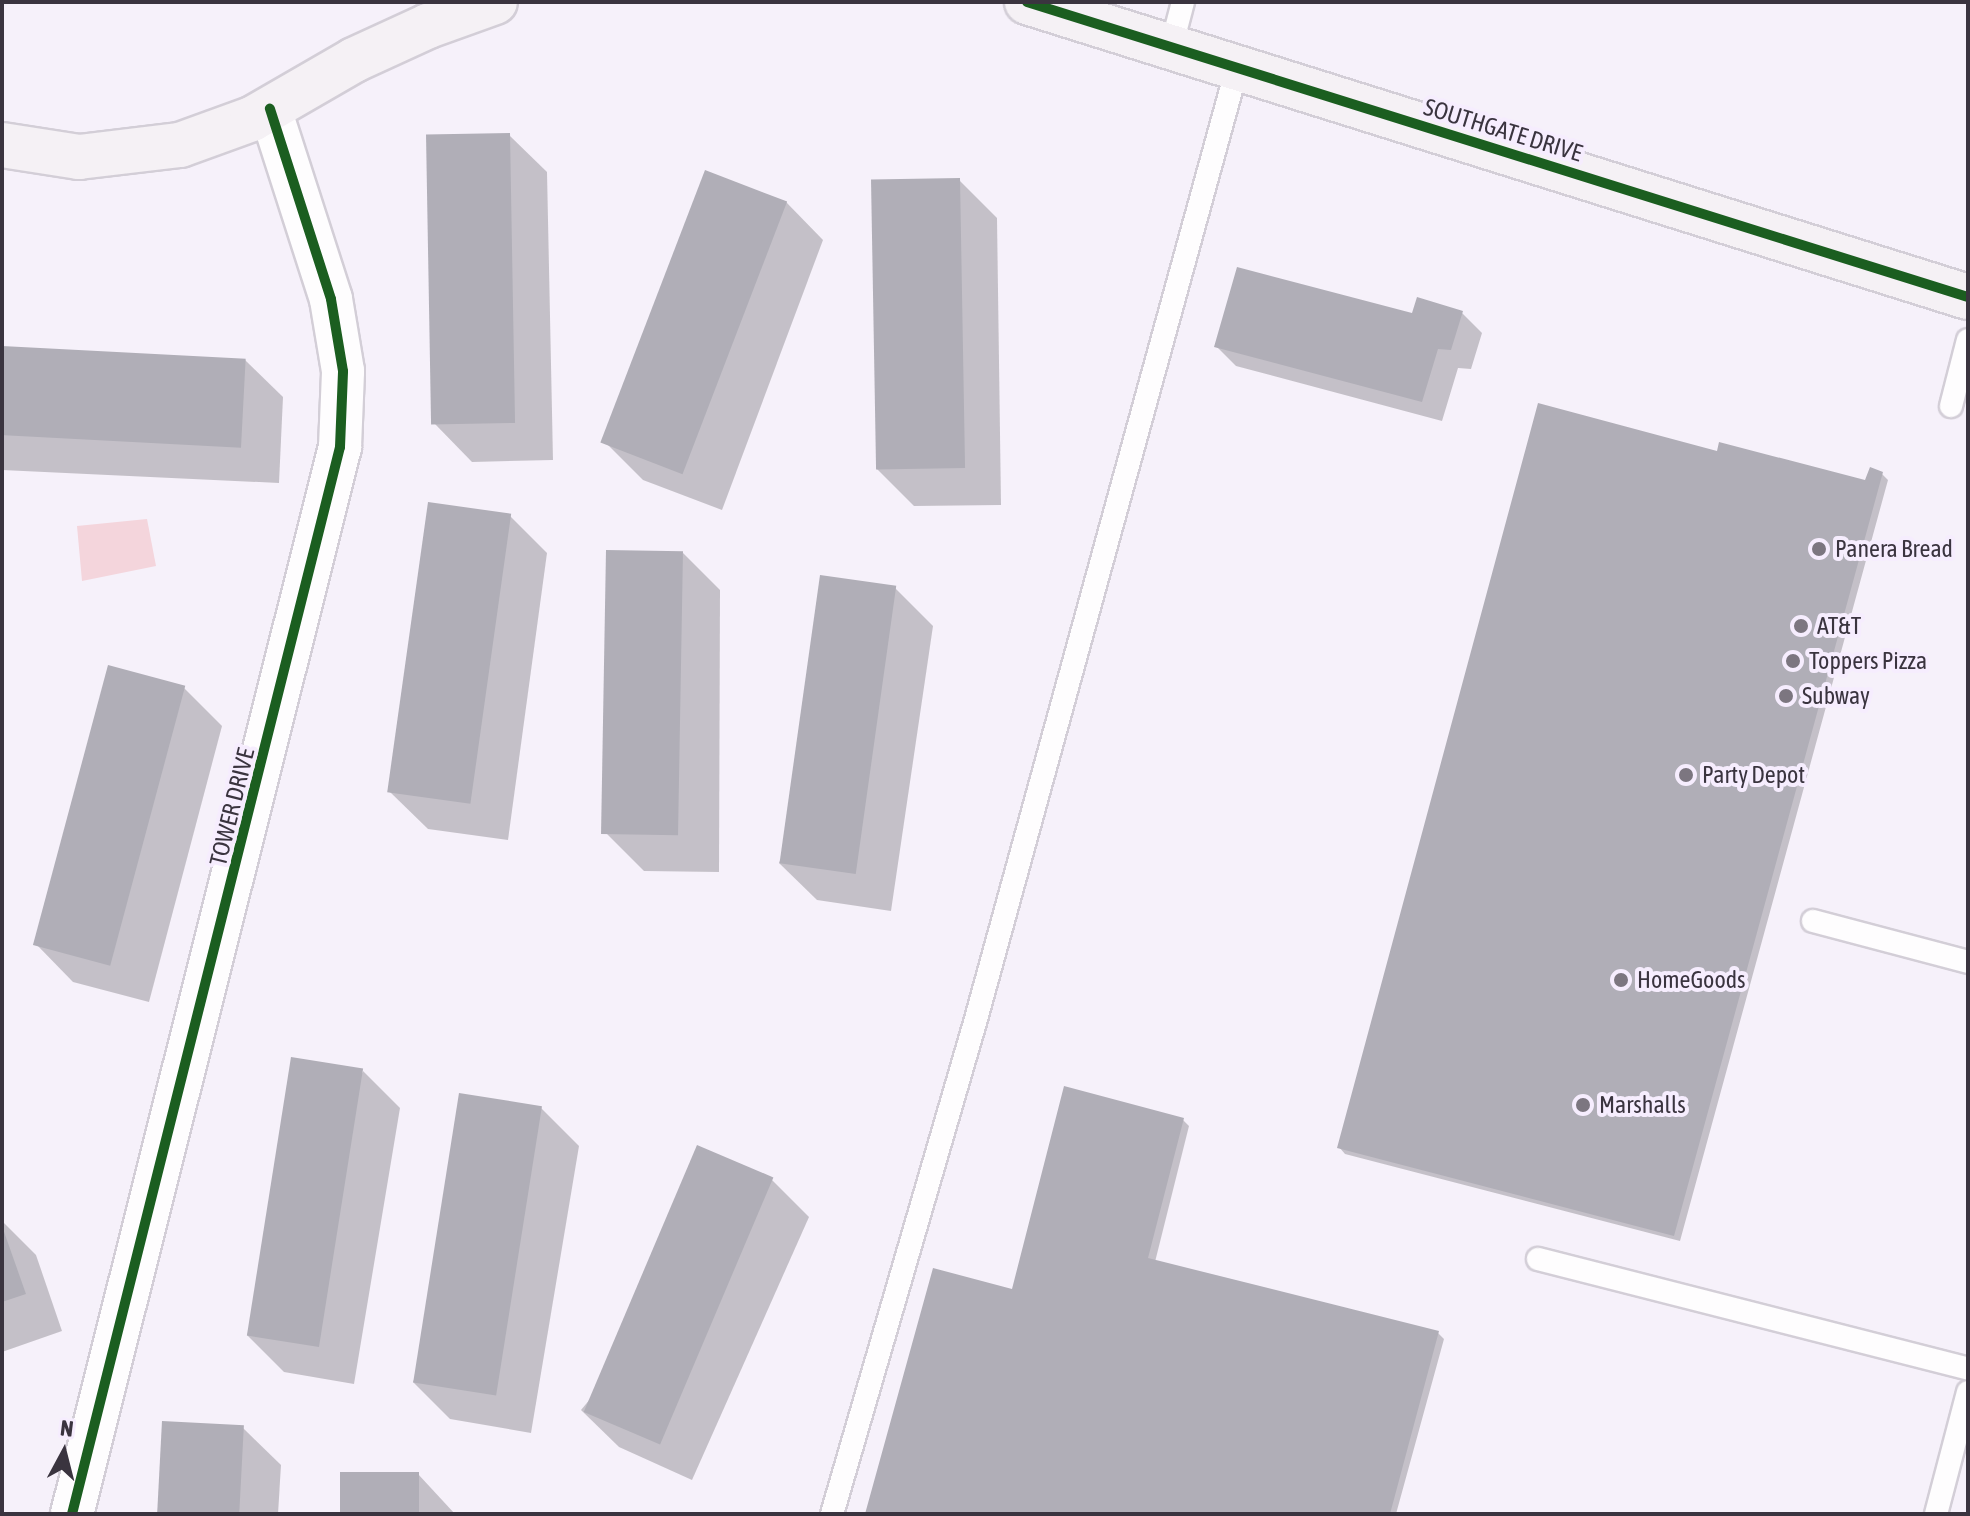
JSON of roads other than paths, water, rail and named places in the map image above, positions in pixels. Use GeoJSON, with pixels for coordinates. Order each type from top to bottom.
{"type":"FeatureCollection","features":[{"type":"Feature","properties":{"kind":"street","name":"SOUTHGATE DRIVE"},"geometry":{"type":"LineString","coordinates":[[1027,2],[1968,297]]}},
{"type":"Feature","properties":{"kind":"street"},"geometry":{"type":"LineString","coordinates":[[2,145],[79,157],[130,155],[225,131],[270,109],[354,60],[471,6]]}},
{"type":"Feature","properties":{"kind":"street","name":"TOWER DRIVE"},"geometry":{"type":"LineString","coordinates":[[72,1514],[340,447],[343,371],[331,299],[270,109]]}},
{"type":"Feature","properties":{"kind":"lane"},"geometry":{"type":"LineString","coordinates":[[1171,48],[1183,2]]}},
{"type":"Feature","properties":{"kind":"lane"},"geometry":{"type":"LineString","coordinates":[[832,1514],[976,1019],[1237,68]]}},
{"type":"Feature","properties":{"kind":"lane"},"geometry":{"type":"LineString","coordinates":[[1951,406],[1968,340]]}},
{"type":"Feature","properties":{"kind":"lane"},"geometry":{"type":"LineString","coordinates":[[1813,921],[1968,962]]}},
{"type":"Feature","properties":{"kind":"lane"},"geometry":{"type":"LineString","coordinates":[[1538,1259],[1968,1369]]}},
{"type":"Feature","properties":{"kind":"lane"},"geometry":{"type":"LineString","coordinates":[[1936,1514],[1968,1392]]}},
{"type":"Feature","properties":{"kind":"place","name":"Panera Bread"},"geometry":{"type":"Point","coordinates":[1819,549]}},
{"type":"Feature","properties":{"kind":"place","name":"AT&T"},"geometry":{"type":"Point","coordinates":[1801,626]}},
{"type":"Feature","properties":{"kind":"place","name":"Toppers Pizza"},"geometry":{"type":"Point","coordinates":[1793,661]}},
{"type":"Feature","properties":{"kind":"place","name":"Subway"},"geometry":{"type":"Point","coordinates":[1786,696]}},
{"type":"Feature","properties":{"kind":"place","name":"Party Depot"},"geometry":{"type":"Point","coordinates":[1686,775]}},
{"type":"Feature","properties":{"kind":"place","name":"HomeGoods"},"geometry":{"type":"Point","coordinates":[1621,980]}},
{"type":"Feature","properties":{"kind":"place","name":"Marshalls"},"geometry":{"type":"Point","coordinates":[1583,1105]}}]}
